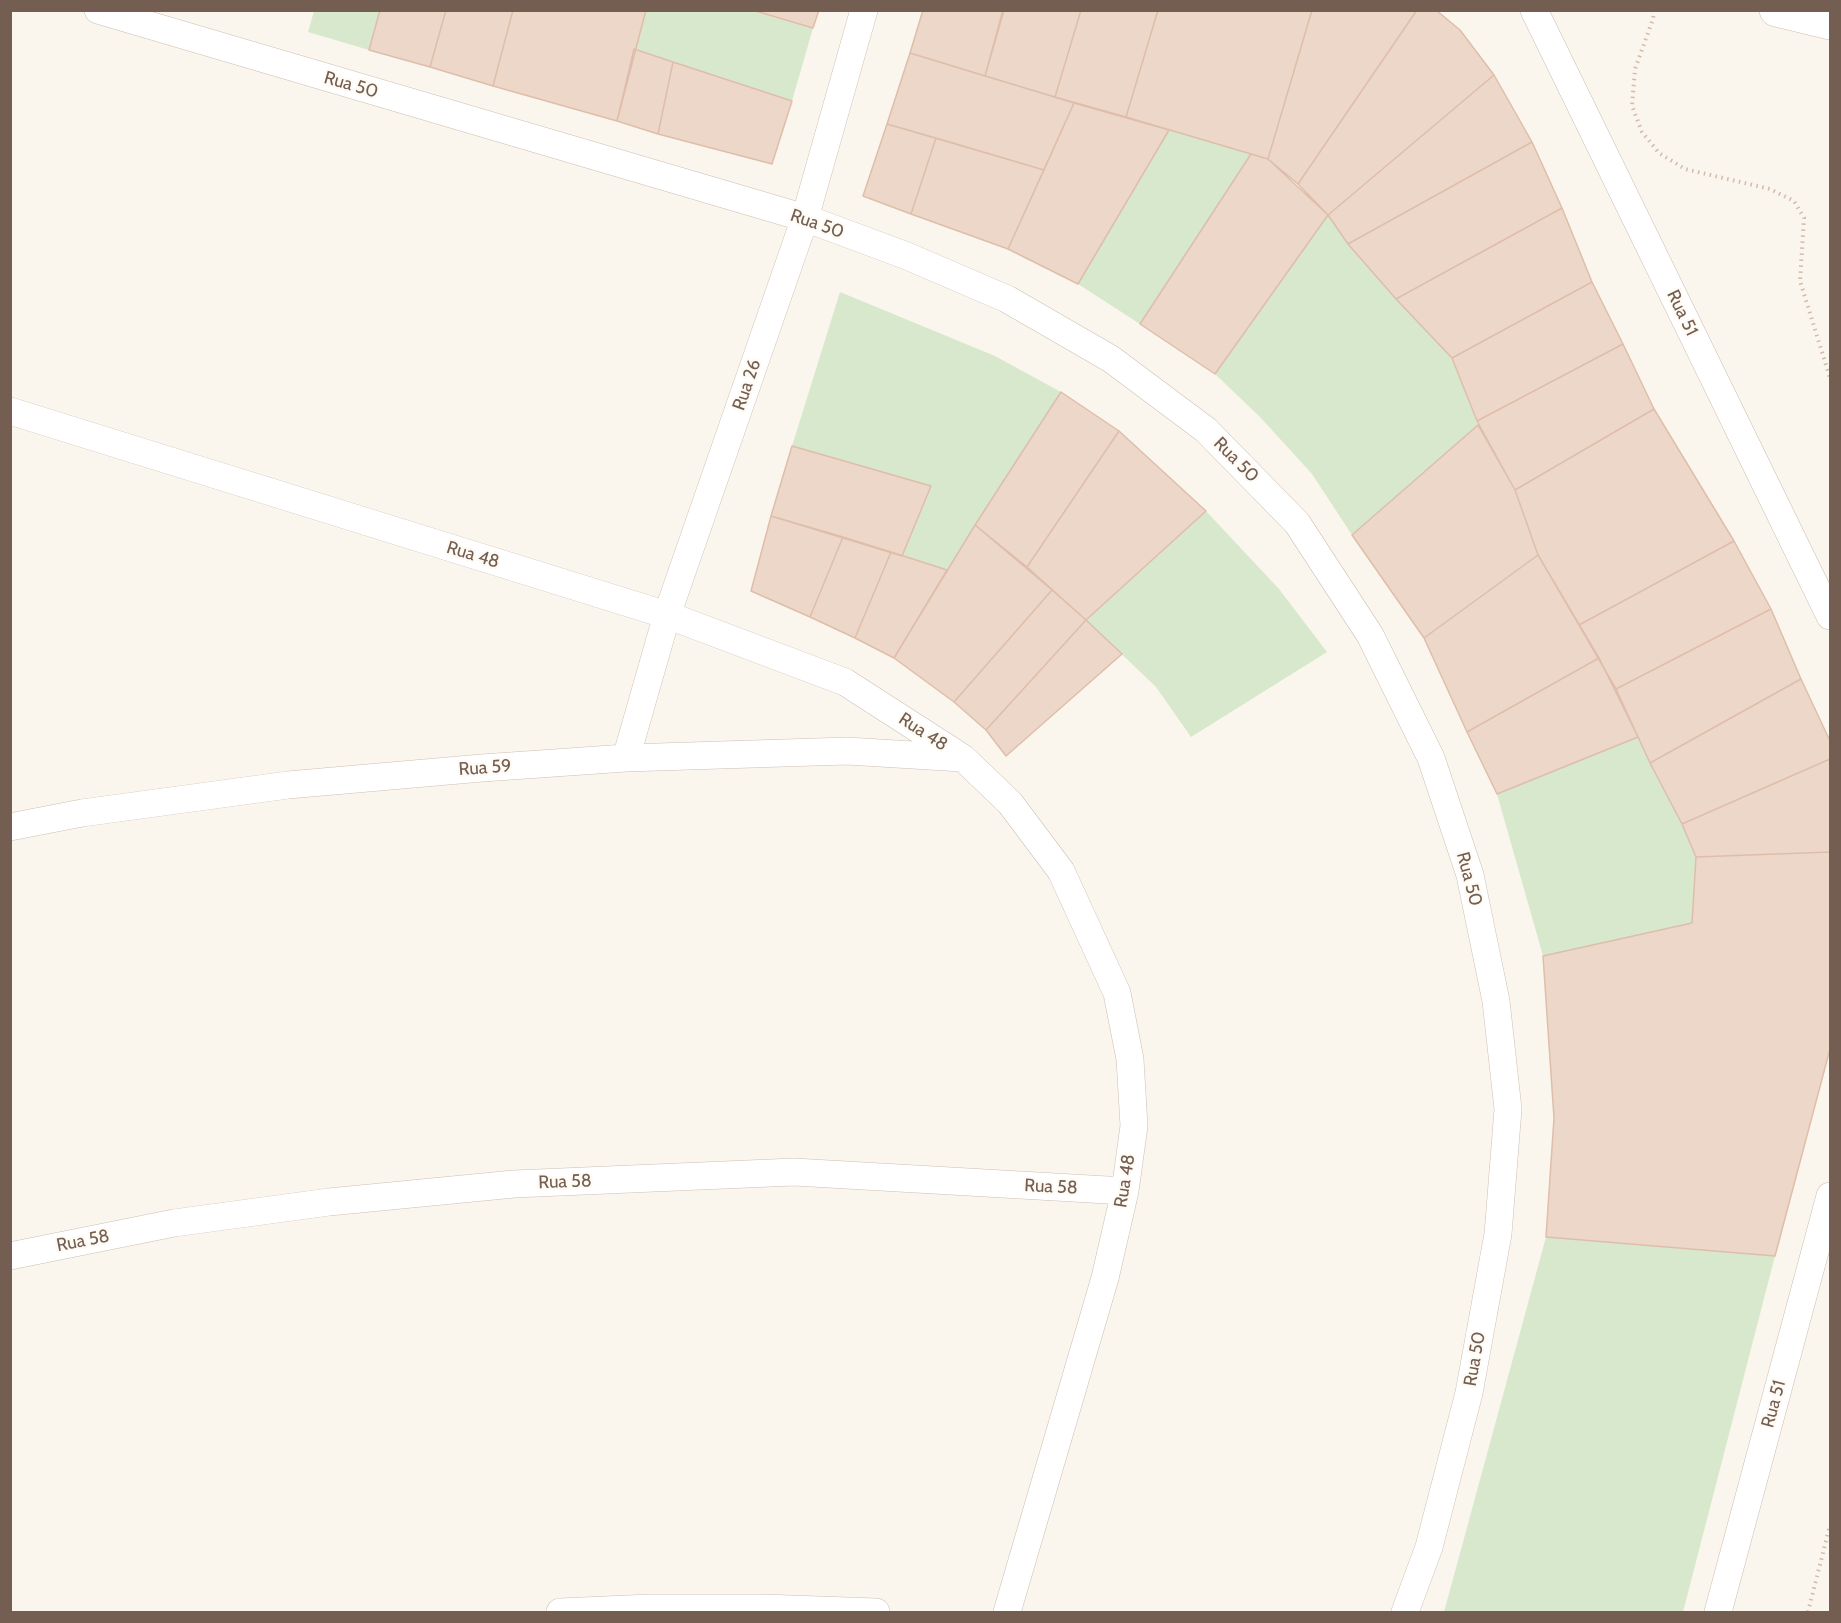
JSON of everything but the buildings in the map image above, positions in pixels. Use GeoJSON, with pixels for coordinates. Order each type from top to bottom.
{"type":"FeatureCollection","features":[{"type":"Feature","properties":{"kind":"street","name":"Rua 50"},"geometry":{"type":"LineString","coordinates":[[98,10],[805,218],[907,256],[1007,299],[1111,359],[1206,430],[1298,523],[1370,635],[1431,758],[1470,875],[1496,1001],[1508,1109],[1497,1234],[1469,1393],[1429,1547],[1405,1612]]}},
{"type":"Feature","properties":{"kind":"street","name":"Rua 26"},"geometry":{"type":"LineString","coordinates":[[626,758],[667,615],[805,218],[864,10]]}},
{"type":"Feature","properties":{"kind":"street","name":"Rua 51"},"geometry":{"type":"LineString","coordinates":[[1534,10],[1830,616]]}},
{"type":"Feature","properties":{"kind":"street"},"geometry":{"type":"LineString","coordinates":[[1776,10],[1830,23]]}},
{"type":"Feature","properties":{"kind":"street","name":"Rua 48"},"geometry":{"type":"LineString","coordinates":[[10,411],[667,615],[845,682],[963,758],[1010,803],[1061,871],[1117,993],[1130,1059],[1134,1126],[1125,1191],[1105,1278],[1008,1612]]}},
{"type":"Feature","properties":{"kind":"street","name":"Rua 59"},"geometry":{"type":"LineString","coordinates":[[10,827],[82,813],[288,785],[626,758],[848,751],[963,758]]}},
{"type":"Feature","properties":{"kind":"street","name":"Rua 58"},"geometry":{"type":"LineString","coordinates":[[10,1256],[174,1223],[329,1202],[514,1184],[794,1172],[1125,1191]]}},
{"type":"Feature","properties":{"kind":"street","name":"Rua 51"},"geometry":{"type":"LineString","coordinates":[[1718,1612],[1830,1196]]}},
{"type":"Feature","properties":{"kind":"street"},"geometry":{"type":"LineString","coordinates":[[560,1612],[763,1608],[876,1612]]}},
{"type":"Feature","properties":{"kind":"path"},"geometry":{"type":"LineString","coordinates":[[1654,10],[1653,19],[1635,69],[1632,106],[1642,132],[1659,153],[1685,169],[1770,189],[1794,201],[1804,218],[1800,281],[1830,378]]}},
{"type":"Feature","properties":{"kind":"path"},"geometry":{"type":"LineString","coordinates":[[1808,1612],[1830,1525]]}},
{"type":"Feature","properties":{"kind":"green space"},"geometry":{"type":"Polygon","coordinates":[[[314,11],[380,11],[369,50],[308,32],[314,11]]]}},
{"type":"Feature","properties":{"kind":"green space"},"geometry":{"type":"Polygon","coordinates":[[[646,11],[752,11],[813,28],[792,101],[635,49],[646,11]]]}},
{"type":"Feature","properties":{"kind":"green space"},"geometry":{"type":"Polygon","coordinates":[[[1169,130],[1251,154],[1140,324],[1078,284],[1169,130]]]}},
{"type":"Feature","properties":{"kind":"green space"},"geometry":{"type":"Polygon","coordinates":[[[1328,215],[1348,244],[1452,358],[1478,425],[1352,535],[1312,474],[1260,417],[1215,374],[1328,215]]]}},
{"type":"Feature","properties":{"kind":"green space"},"geometry":{"type":"Polygon","coordinates":[[[840,292],[995,356],[1061,392],[947,570],[902,556],[931,486],[792,446],[840,292]]]}},
{"type":"Feature","properties":{"kind":"green space"},"geometry":{"type":"Polygon","coordinates":[[[1206,511],[1279,589],[1327,652],[1191,737],[1156,687],[1086,620],[1206,511]]]}},
{"type":"Feature","properties":{"kind":"green space"},"geometry":{"type":"Polygon","coordinates":[[[1638,737],[1696,857],[1692,923],[1543,956],[1497,794],[1638,737]]]}},
{"type":"Feature","properties":{"kind":"green space"},"geometry":{"type":"Polygon","coordinates":[[[1546,1237],[1775,1256],[1683,1612],[1444,1612],[1546,1237]]]}}]}
